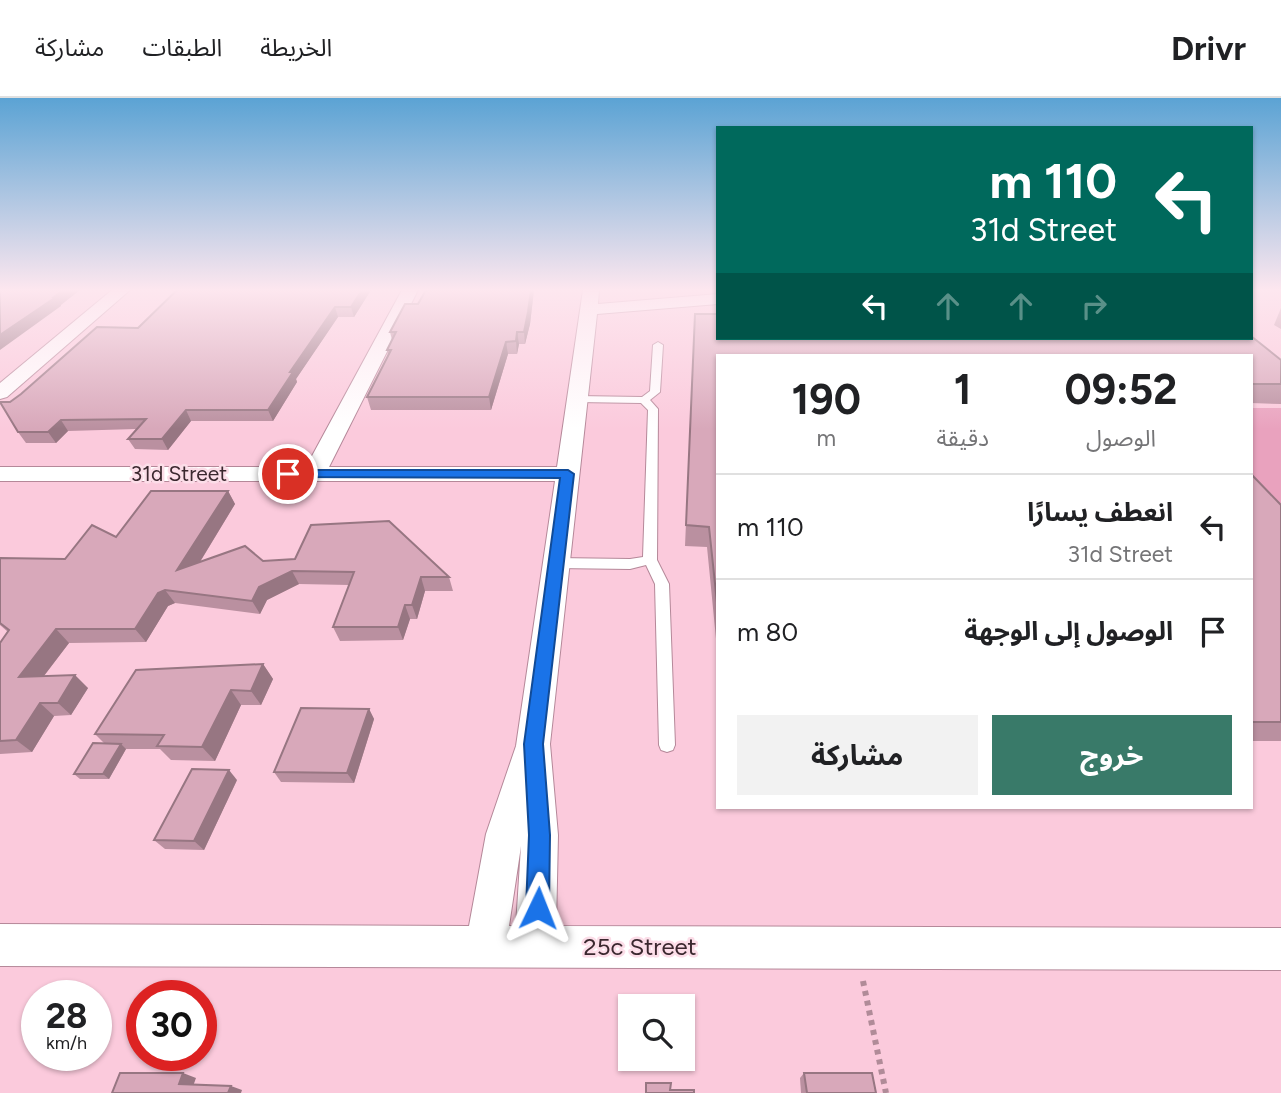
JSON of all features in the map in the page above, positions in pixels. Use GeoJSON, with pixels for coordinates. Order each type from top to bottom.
{"type":"FeatureCollection","features":[{"type":"Feature","properties":{"kind":"street"},"geometry":{"type":"LineString","coordinates":[[0,393],[67,336]]}},
{"type":"Feature","properties":{"kind":"street"},"geometry":{"type":"LineString","coordinates":[[314,474],[386,336]]}},
{"type":"Feature","properties":{"kind":"street"},"geometry":{"type":"LineString","coordinates":[[486,946],[504,834],[533,744],[585,336]]}},
{"type":"Feature","properties":{"kind":"street","name":"31d Street"},"geometry":{"type":"LineString","coordinates":[[0,474],[568,474]]}},
{"type":"Feature","properties":{"kind":"street"},"geometry":{"type":"LineString","coordinates":[[533,744],[540,835],[535,947]]}},
{"type":"Feature","properties":{"kind":"street","name":"25c Street"},"geometry":{"type":"LineString","coordinates":[[0,945],[1281,949]]}},
{"type":"Feature","properties":{"kind":"lane"},"geometry":{"type":"LineString","coordinates":[[577,399],[644,400],[655,392],[657,345]]}},
{"type":"Feature","properties":{"kind":"lane"},"geometry":{"type":"LineString","coordinates":[[644,400],[653,409],[650,560],[662,584],[667,745]]}},
{"type":"Feature","properties":{"kind":"lane"},"geometry":{"type":"LineString","coordinates":[[556,563],[630,564],[650,560]]}},
{"type":"Feature","properties":{"kind":"path"},"geometry":{"type":"LineString","coordinates":[[856,948],[886,1093]]}},
{"type":"Feature","properties":{"kind":"shaded area"},"geometry":{"type":"Polygon","coordinates":[[[1253,408],[1281,408],[1281,532],[1253,503],[1253,408]]]}},
{"type":"Feature","properties":{"kind":"building"},"geometry":{"type":"Polygon","coordinates":[[[86,336],[315,336],[268,410],[186,410],[162,439],[128,439],[146,419],[61,420],[48,432],[18,432],[0,402],[10,402],[86,336]]]}},
{"type":"Feature","properties":{"kind":"building"},"geometry":{"type":"Polygon","coordinates":[[[394,336],[517,336],[516,341],[506,342],[489,397],[367,397],[391,350],[387,350],[394,336]]]}},
{"type":"Feature","properties":{"kind":"building"},"geometry":{"type":"Polygon","coordinates":[[[694,336],[716,336],[716,340],[1253,340],[1253,338],[1281,360],[1281,384],[1253,384],[1253,354],[716,354],[716,593],[709,527],[686,525],[694,336]]]}},
{"type":"Feature","properties":{"kind":"building"},"geometry":{"type":"Polygon","coordinates":[[[1253,476],[1281,505],[1281,722],[1253,722],[1253,476]]]}},
{"type":"Feature","properties":{"kind":"building"},"geometry":{"type":"Polygon","coordinates":[[[151,491],[228,491],[177,570],[245,546],[263,561],[295,559],[311,525],[389,521],[449,577],[421,577],[412,605],[405,605],[398,627],[333,627],[354,572],[292,571],[259,587],[252,601],[165,590],[158,593],[135,629],[56,629],[19,677],[75,675],[58,703],[40,703],[16,740],[0,741],[0,643],[9,630],[0,623],[0,558],[65,559],[92,525],[116,537],[151,491]]]}},
{"type":"Feature","properties":{"kind":"building"},"geometry":{"type":"Polygon","coordinates":[[[263,664],[251,691],[231,690],[202,747],[157,746],[164,735],[95,734],[136,670],[263,664]]]}},
{"type":"Feature","properties":{"kind":"building"},"geometry":{"type":"Polygon","coordinates":[[[301,708],[369,709],[347,773],[274,772],[301,708]]]}},
{"type":"Feature","properties":{"kind":"building"},"geometry":{"type":"Polygon","coordinates":[[[93,743],[121,744],[103,774],[74,774],[93,743]]]}},
{"type":"Feature","properties":{"kind":"building"},"geometry":{"type":"Polygon","coordinates":[[[192,769],[229,770],[194,841],[154,840],[192,769]]]}},
{"type":"Feature","properties":{"kind":"building"},"geometry":{"type":"Polygon","coordinates":[[[120,1073],[183,1073],[179,1084],[231,1086],[228,1093],[112,1093],[120,1073]]]}},
{"type":"Feature","properties":{"kind":"building"},"geometry":{"type":"Polygon","coordinates":[[[804,1073],[872,1073],[876,1093],[807,1093],[804,1073]]]}},
{"type":"Feature","properties":{"kind":"building"},"geometry":{"type":"Polygon","coordinates":[[[646,1083],[671,1083],[670,1090],[694,1090],[694,1093],[646,1093],[646,1083]]]}},
{"type":"Feature","properties":{"kind":"route"},"geometry":{"type":"LineString","coordinates":[[288,474],[568,474],[533,744],[540,835],[538,908]]}}]}
